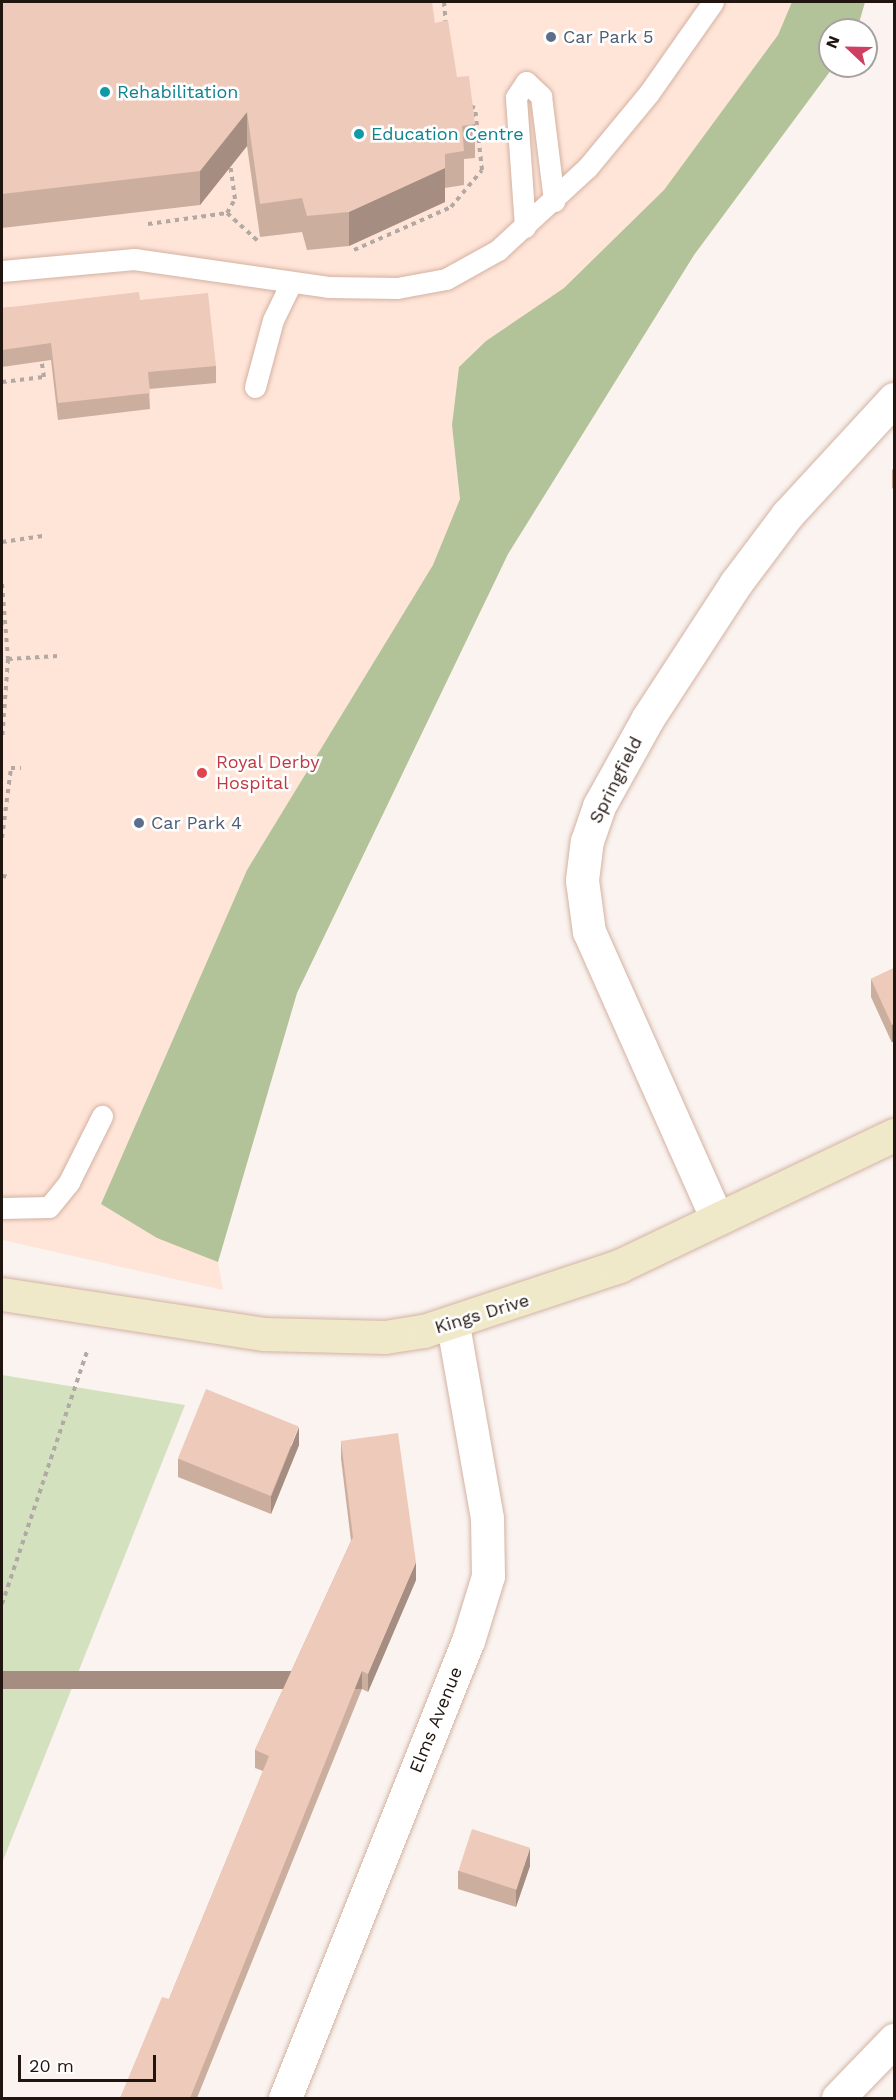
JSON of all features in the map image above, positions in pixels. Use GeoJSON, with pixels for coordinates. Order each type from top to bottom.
{"type":"FeatureCollection","features":[{"type":"Feature","properties":{"kind":"street","name":"Springfield"},"geometry":{"type":"LineString","coordinates":[[717,1219],[589,932],[582,880],[587,841],[599,806],[648,718],[736,583],[787,515],[894,399]]}},
{"type":"Feature","properties":{"kind":"street","name":"Kings Drive"},"geometry":{"type":"LineString","coordinates":[[2,1294],[301,1336],[385,1337],[453,1325],[619,1266],[894,1135]]}},
{"type":"Feature","properties":{"kind":"street","name":"Elms Avenue"},"geometry":{"type":"LineString","coordinates":[[285,2098],[468,1641],[488,1576],[488,1518],[453,1325]]}},
{"type":"Feature","properties":{"kind":"street"},"geometry":{"type":"LineString","coordinates":[[838,2098],[894,2040]]}},
{"type":"Feature","properties":{"kind":"lane"},"geometry":{"type":"LineString","coordinates":[[2,271],[165,259],[291,283],[397,288],[446,279],[474,267],[554,201],[620,132],[713,2]]}},
{"type":"Feature","properties":{"kind":"lane"},"geometry":{"type":"LineString","coordinates":[[525,227],[516,97],[526,82],[541,96],[554,201]]}},
{"type":"Feature","properties":{"kind":"lane"},"geometry":{"type":"LineString","coordinates":[[255,387],[273,320],[291,283]]}},
{"type":"Feature","properties":{"kind":"lane"},"geometry":{"type":"LineString","coordinates":[[2,1208],[49,1207],[69,1182],[102,1116]]}},
{"type":"Feature","properties":{"kind":"path"},"geometry":{"type":"LineString","coordinates":[[444,2],[447,36]]}},
{"type":"Feature","properties":{"kind":"path"},"geometry":{"type":"LineString","coordinates":[[345,251],[367,248],[451,207],[482,170],[475,108],[460,102]]}},
{"type":"Feature","properties":{"kind":"path"},"geometry":{"type":"LineString","coordinates":[[227,213],[235,199],[229,152]]}},
{"type":"Feature","properties":{"kind":"path"},"geometry":{"type":"LineString","coordinates":[[136,225],[227,213]]}},
{"type":"Feature","properties":{"kind":"path"},"geometry":{"type":"LineString","coordinates":[[227,213],[263,246]]}},
{"type":"Feature","properties":{"kind":"path"},"geometry":{"type":"LineString","coordinates":[[2,542],[43,536]]}},
{"type":"Feature","properties":{"kind":"path"},"geometry":{"type":"LineString","coordinates":[[2,584],[8,659],[2,740]]}},
{"type":"Feature","properties":{"kind":"path"},"geometry":{"type":"LineString","coordinates":[[8,659],[58,656]]}},
{"type":"Feature","properties":{"kind":"path"},"geometry":{"type":"LineString","coordinates":[[2,838],[2,823],[11,768],[21,768]]}},
{"type":"Feature","properties":{"kind":"path"},"geometry":{"type":"LineString","coordinates":[[2,876],[10,877]]}},
{"type":"Feature","properties":{"kind":"path"},"geometry":{"type":"LineString","coordinates":[[2,1604],[100,1309]]}},
{"type":"Feature","properties":{"kind":"shaded area","name":"Royal Derby Hospital"},"geometry":{"type":"Polygon","coordinates":[[[2,2],[865,2],[860,18],[818,18],[818,78],[825,78],[694,255],[508,554],[297,993],[218,1262],[223,1290],[2,1240],[2,2]]]}},
{"type":"Feature","properties":{"kind":"green space"},"geometry":{"type":"Polygon","coordinates":[[[792,2],[865,2],[860,18],[818,18],[818,78],[825,78],[694,255],[508,554],[297,993],[218,1262],[157,1238],[101,1204],[247,870],[433,565],[460,499],[452,425],[459,367],[486,341],[564,288],[664,190],[778,35],[792,2]]]}},
{"type":"Feature","properties":{"kind":"green space"},"geometry":{"type":"Polygon","coordinates":[[[2,1375],[185,1405],[2,1863],[2,1375]]]}},
{"type":"Feature","properties":{"kind":"building"},"geometry":{"type":"Polygon","coordinates":[[[2,2],[432,2],[435,23],[448,20],[457,77],[469,76],[475,124],[462,126],[464,151],[445,154],[445,168],[349,212],[307,216],[302,198],[260,204],[247,112],[200,171],[2,194],[2,2]]]}},
{"type":"Feature","properties":{"kind":"building"},"geometry":{"type":"Polygon","coordinates":[[[139,292],[140,300],[208,293],[216,366],[148,372],[150,393],[58,403],[51,343],[2,350],[2,308],[139,292]]]}},
{"type":"Feature","properties":{"kind":"building"},"geometry":{"type":"Polygon","coordinates":[[[894,968],[894,1024],[892,1025],[871,979],[894,968]]]}},
{"type":"Feature","properties":{"kind":"building"},"geometry":{"type":"Polygon","coordinates":[[[206,1389],[299,1426],[271,1496],[178,1459],[206,1389]]]}},
{"type":"Feature","properties":{"kind":"building"},"geometry":{"type":"Polygon","coordinates":[[[398,1433],[416,1562],[368,1674],[362,1671],[190,2098],[120,2098],[162,1997],[169,1999],[269,1756],[255,1750],[353,1537],[341,1441],[398,1433]]]}},
{"type":"Feature","properties":{"kind":"building"},"geometry":{"type":"Polygon","coordinates":[[[472,1829],[530,1848],[516,1890],[458,1871],[472,1829]]]}},
{"type":"Feature","properties":{"kind":"place","name":"Car Park 5"},"geometry":{"type":"Point","coordinates":[551,37]}},
{"type":"Feature","properties":{"kind":"place","name":"Rehabilitation"},"geometry":{"type":"Point","coordinates":[105,92]}},
{"type":"Feature","properties":{"kind":"place","name":"Education Centre"},"geometry":{"type":"Point","coordinates":[359,134]}},
{"type":"Feature","properties":{"kind":"place","name":"Royal Derby Hospital"},"geometry":{"type":"Point","coordinates":[202,773]}},
{"type":"Feature","properties":{"kind":"place","name":"Car Park 4"},"geometry":{"type":"Point","coordinates":[139,823]}}]}
